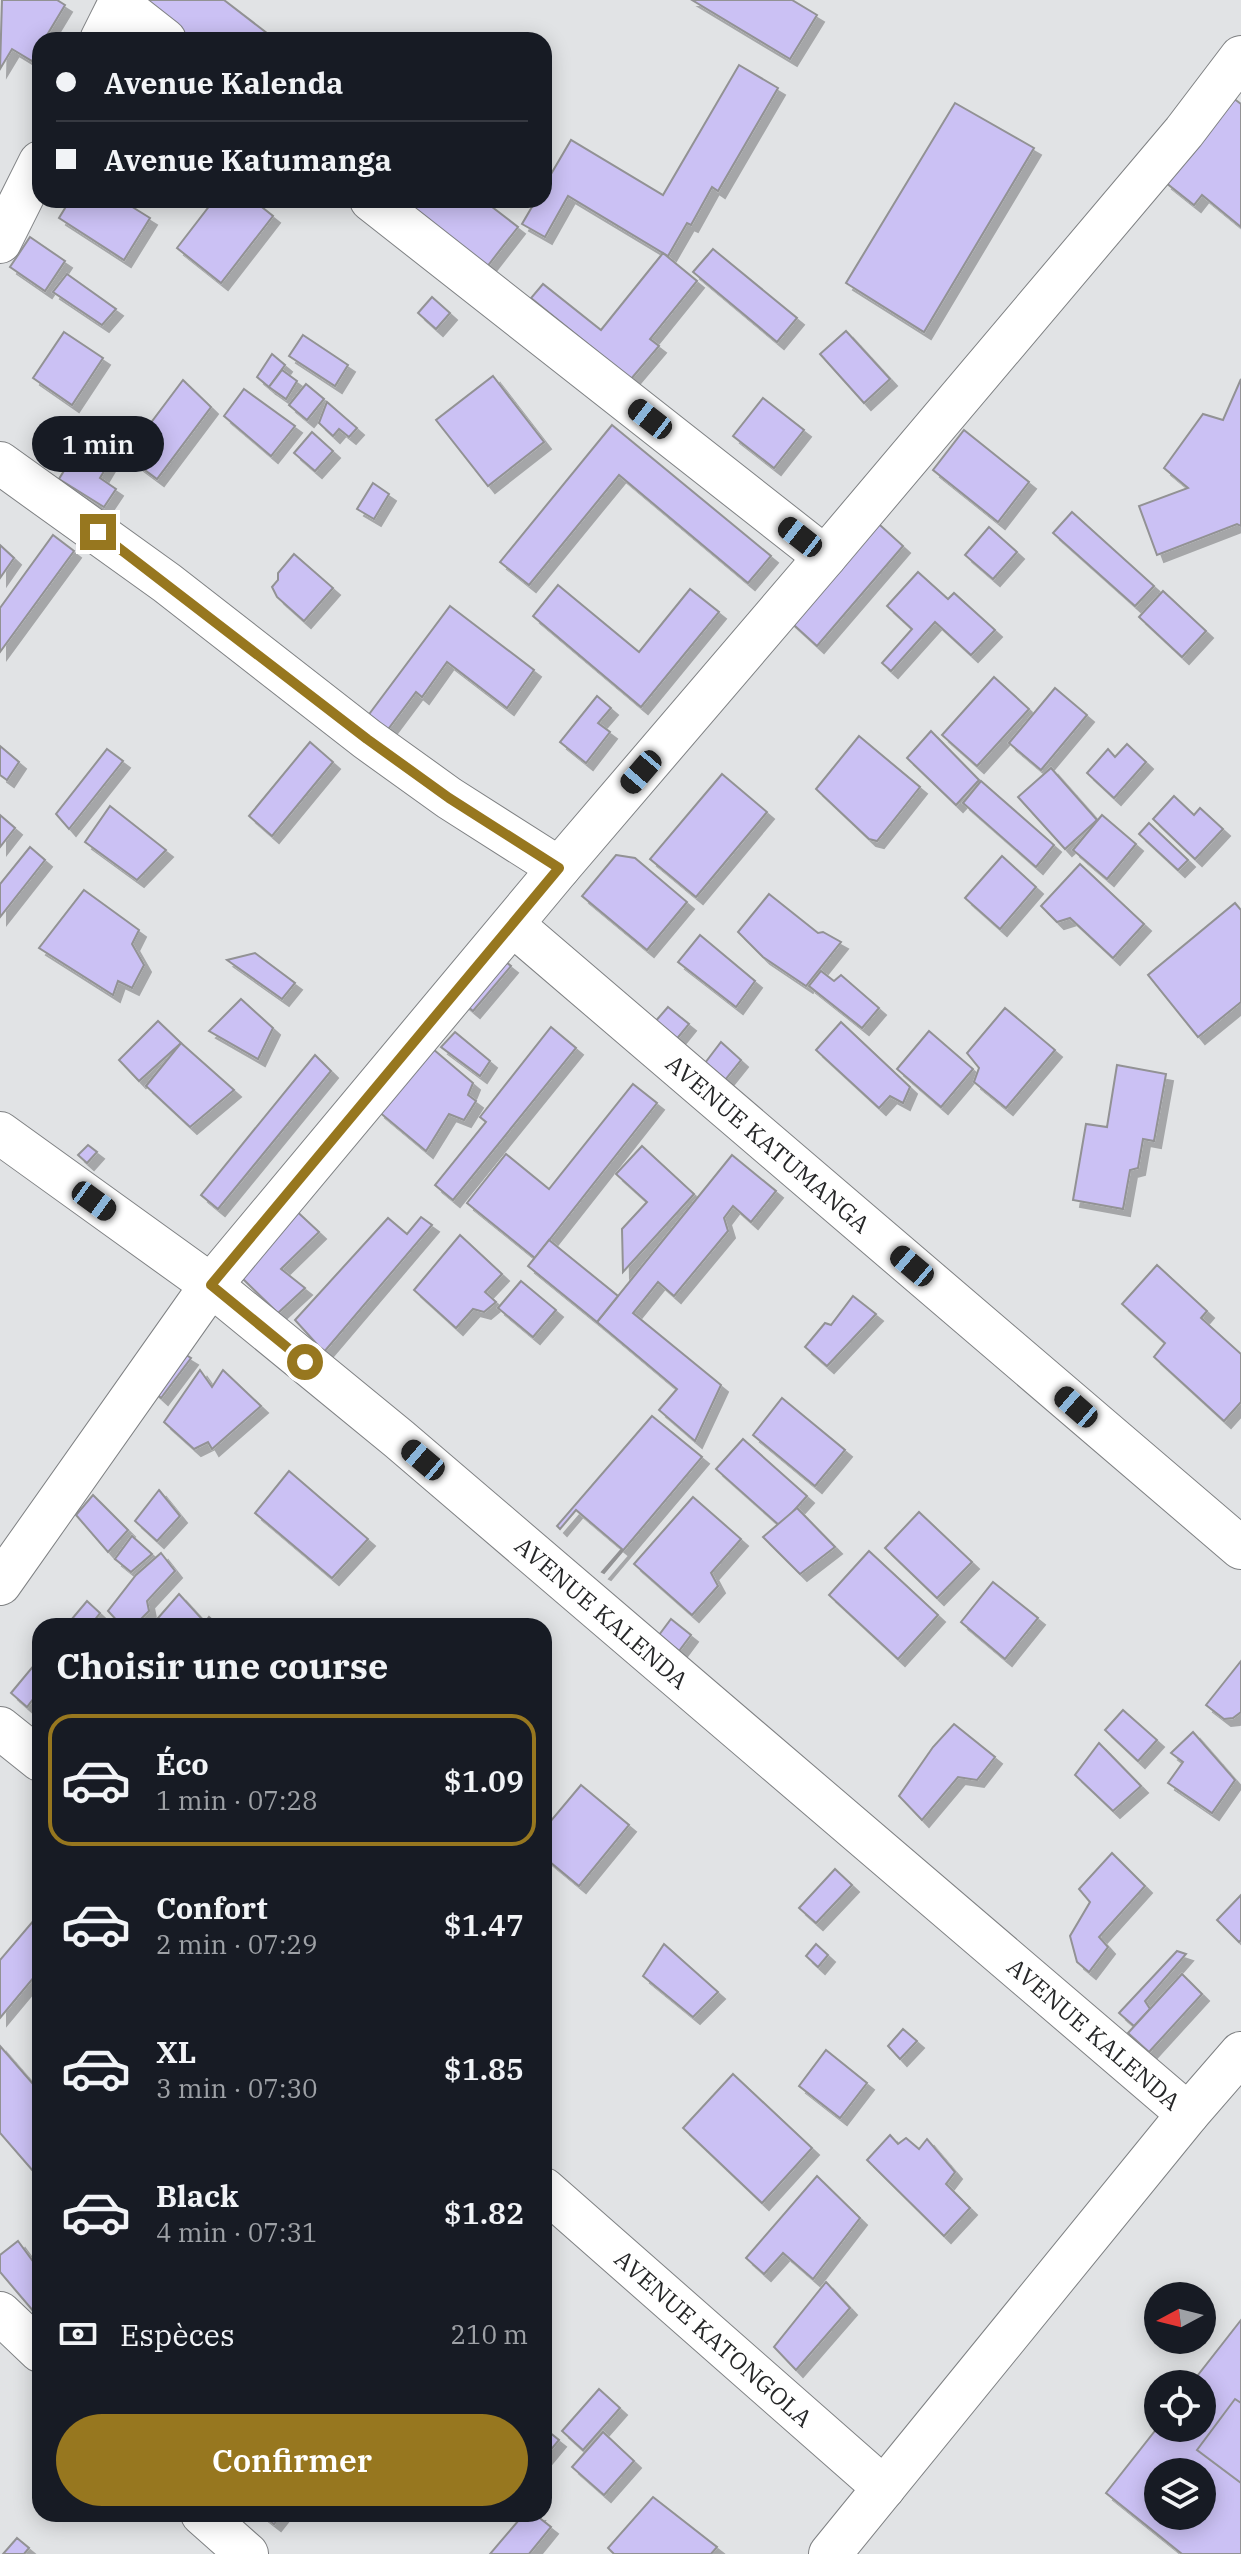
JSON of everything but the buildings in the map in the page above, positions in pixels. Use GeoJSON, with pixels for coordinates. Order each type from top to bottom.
{"type":"FeatureCollection","features":[{"type":"Feature","properties":{"kind":"street"},"geometry":{"type":"LineString","coordinates":[[114,15],[149,32]]}},
{"type":"Feature","properties":{"kind":"street"},"geometry":{"type":"LineString","coordinates":[[0,1584],[211,1285],[559,868],[1184,132],[1241,57]]}},
{"type":"Feature","properties":{"kind":"street"},"geometry":{"type":"LineString","coordinates":[[0,242],[32,178]]}},
{"type":"Feature","properties":{"kind":"street"},"geometry":{"type":"LineString","coordinates":[[381,208],[825,557]]}},
{"type":"Feature","properties":{"kind":"street"},"geometry":{"type":"LineString","coordinates":[[0,463],[167,583],[437,790],[559,868]]}},
{"type":"Feature","properties":{"kind":"street","name":"AVENUE KATUMANGA"},"geometry":{"type":"LineString","coordinates":[[513,925],[1241,1548]]}},
{"type":"Feature","properties":{"kind":"street","name":"AVENUE KALENDA"},"geometry":{"type":"LineString","coordinates":[[0,1133],[211,1285],[399,1439],[1188,2114]]}},
{"type":"Feature","properties":{"kind":"street"},"geometry":{"type":"LineString","coordinates":[[0,1728],[32,1754]]}},
{"type":"Feature","properties":{"kind":"street"},"geometry":{"type":"LineString","coordinates":[[830,2554],[1241,2053]]}},
{"type":"Feature","properties":{"kind":"street","name":"AVENUE KATONGOLA"},"geometry":{"type":"LineString","coordinates":[[552,2196],[884,2488]]}},
{"type":"Feature","properties":{"kind":"street"},"geometry":{"type":"LineString","coordinates":[[0,2313],[32,2343]]}},
{"type":"Feature","properties":{"kind":"street"},"geometry":{"type":"LineString","coordinates":[[211,2522],[247,2554]]}},
{"type":"Feature","properties":{"kind":"route"},"geometry":{"type":"LineString","coordinates":[[98,532],[367,739],[449,798],[559,868],[211,1285],[305,1362]]}}]}
